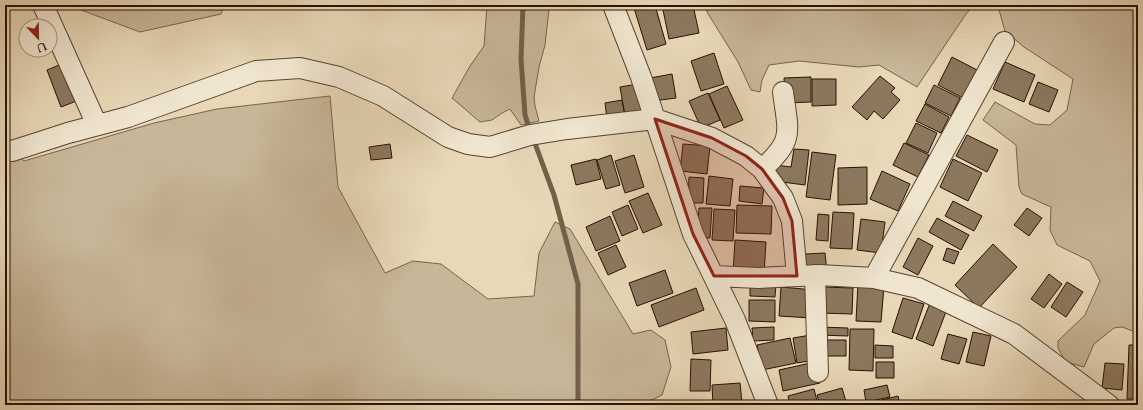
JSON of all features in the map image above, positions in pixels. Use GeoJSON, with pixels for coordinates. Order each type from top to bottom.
{"type":"FeatureCollection","features":[{"type":"Feature","properties":{"kind":"street"},"geometry":{"type":"LineString","coordinates":[[43,5],[98,125]]}},
{"type":"Feature","properties":{"kind":"street"},"geometry":{"type":"LineString","coordinates":[[613,5],[638,70],[693,234],[735,320],[768,405]]}},
{"type":"Feature","properties":{"kind":"street"},"geometry":{"type":"LineString","coordinates":[[874,278],[1004,42]]}},
{"type":"Feature","properties":{"kind":"street"},"geometry":{"type":"LineString","coordinates":[[5,150],[12,151],[128,117],[256,71],[300,68],[339,78],[383,96],[448,137],[468,144],[490,147],[530,136],[567,129],[655,119],[712,138],[746,156],[762,169],[783,198],[792,221],[806,276],[818,372]]}},
{"type":"Feature","properties":{"kind":"street"},"geometry":{"type":"LineString","coordinates":[[762,169],[776,157],[786,140],[788,129],[783,92]]}},
{"type":"Feature","properties":{"kind":"street"},"geometry":{"type":"LineString","coordinates":[[714,276],[759,278],[806,276],[874,278],[918,288],[1014,334],[1109,405]]}},
{"type":"Feature","properties":{"kind":"highlighted area"},"geometry":{"type":"Polygon","coordinates":[[[655,119],[712,138],[746,156],[762,169],[783,198],[792,221],[797,276],[714,276],[693,234],[655,119]]]}},
{"type":"Feature","properties":{"kind":"shaded area"},"geometry":{"type":"Polygon","coordinates":[[[80,5],[224,5],[221,14],[140,32],[81,10],[80,5]]]}},
{"type":"Feature","properties":{"kind":"shaded area"},"geometry":{"type":"Polygon","coordinates":[[[487,5],[550,5],[545,45],[539,67],[534,97],[539,121],[521,125],[510,109],[492,120],[480,122],[452,98],[470,66],[484,46],[487,5]]]}},
{"type":"Feature","properties":{"kind":"shaded area"},"geometry":{"type":"Polygon","coordinates":[[[707,5],[974,5],[966,14],[917,87],[879,65],[859,67],[799,61],[769,65],[762,80],[760,92],[751,90],[738,62],[707,12],[707,5]]]}},
{"type":"Feature","properties":{"kind":"shaded area"},"geometry":{"type":"Polygon","coordinates":[[[987,5],[1138,5],[1138,333],[1122,327],[1114,328],[1094,344],[1084,367],[1066,362],[1058,348],[1058,341],[1085,315],[1100,281],[1090,261],[1057,245],[1050,230],[1051,207],[1022,194],[1019,187],[1016,145],[983,120],[995,102],[1035,124],[1050,125],[1067,110],[1073,79],[1024,47],[1005,31],[999,10],[987,5]]]}},
{"type":"Feature","properties":{"kind":"shaded area"},"geometry":{"type":"Polygon","coordinates":[[[330,96],[338,187],[385,273],[413,261],[441,264],[488,299],[534,296],[539,253],[555,222],[570,229],[633,334],[651,330],[665,340],[671,367],[662,395],[646,403],[645,405],[5,405],[5,142],[24,161],[154,123],[217,109],[330,96]]]}},
{"type":"Feature","properties":{"kind":"building"},"geometry":{"type":"Polygon","coordinates":[[[644,5],[655,5],[666,44],[647,50],[634,8],[644,5]]]}},
{"type":"Feature","properties":{"kind":"building"},"geometry":{"type":"Polygon","coordinates":[[[662,5],[693,5],[699,33],[669,39],[662,5]]]}},
{"type":"Feature","properties":{"kind":"building"},"geometry":{"type":"Polygon","coordinates":[[[714,53],[724,84],[701,91],[691,61],[714,53]]]}},
{"type":"Feature","properties":{"kind":"building"},"geometry":{"type":"Polygon","coordinates":[[[952,57],[977,70],[963,98],[938,85],[952,57]]]}},
{"type":"Feature","properties":{"kind":"building"},"geometry":{"type":"Polygon","coordinates":[[[1005,62],[1035,75],[1024,102],[993,89],[1005,62]]]}},
{"type":"Feature","properties":{"kind":"building"},"geometry":{"type":"Polygon","coordinates":[[[64,63],[79,100],[61,107],[47,70],[64,63]]]}},
{"type":"Feature","properties":{"kind":"building"},"geometry":{"type":"Polygon","coordinates":[[[672,74],[676,98],[653,101],[650,78],[672,74]]]}},
{"type":"Feature","properties":{"kind":"building"},"geometry":{"type":"Polygon","coordinates":[[[880,76],[895,88],[891,92],[900,100],[883,119],[874,111],[867,120],[852,107],[880,76]]]}},
{"type":"Feature","properties":{"kind":"building"},"geometry":{"type":"Polygon","coordinates":[[[811,77],[811,102],[785,103],[784,78],[811,77]]]}},
{"type":"Feature","properties":{"kind":"building"},"geometry":{"type":"Polygon","coordinates":[[[812,79],[836,79],[836,105],[812,106],[812,79]]]}},
{"type":"Feature","properties":{"kind":"building"},"geometry":{"type":"Polygon","coordinates":[[[1038,82],[1058,90],[1049,112],[1029,104],[1038,82]]]}},
{"type":"Feature","properties":{"kind":"building"},"geometry":{"type":"Polygon","coordinates":[[[638,84],[643,114],[625,116],[620,87],[638,84]]]}},
{"type":"Feature","properties":{"kind":"building"},"geometry":{"type":"Polygon","coordinates":[[[934,85],[960,98],[951,116],[925,103],[934,85]]]}},
{"type":"Feature","properties":{"kind":"building"},"geometry":{"type":"Polygon","coordinates":[[[727,86],[743,120],[724,128],[709,94],[727,86]]]}},
{"type":"Feature","properties":{"kind":"building"},"geometry":{"type":"Polygon","coordinates":[[[708,93],[720,120],[701,128],[689,101],[708,93]]]}},
{"type":"Feature","properties":{"kind":"building"},"geometry":{"type":"Polygon","coordinates":[[[622,100],[625,116],[607,119],[605,103],[622,100]]]}},
{"type":"Feature","properties":{"kind":"building"},"geometry":{"type":"Polygon","coordinates":[[[925,104],[949,117],[941,133],[916,121],[925,104]]]}},
{"type":"Feature","properties":{"kind":"building"},"geometry":{"type":"Polygon","coordinates":[[[916,123],[937,133],[928,153],[906,143],[916,123]]]}},
{"type":"Feature","properties":{"kind":"building"},"geometry":{"type":"Polygon","coordinates":[[[967,135],[998,150],[987,172],[956,156],[967,135]]]}},
{"type":"Feature","properties":{"kind":"building"},"geometry":{"type":"Polygon","coordinates":[[[904,143],[929,155],[918,177],[893,165],[904,143]]]}},
{"type":"Feature","properties":{"kind":"building"},"geometry":{"type":"Polygon","coordinates":[[[390,144],[392,158],[371,160],[369,147],[390,144]]]}},
{"type":"Feature","properties":{"kind":"building"},"geometry":{"type":"Polygon","coordinates":[[[683,144],[710,146],[707,174],[680,171],[683,144]]]}},
{"type":"Feature","properties":{"kind":"building"},"geometry":{"type":"Polygon","coordinates":[[[794,149],[809,150],[805,185],[774,181],[775,165],[791,167],[794,149]]]}},
{"type":"Feature","properties":{"kind":"building"},"geometry":{"type":"Polygon","coordinates":[[[812,152],[836,155],[830,200],[806,197],[812,152]]]}},
{"type":"Feature","properties":{"kind":"building"},"geometry":{"type":"Polygon","coordinates":[[[611,155],[620,185],[606,189],[597,160],[611,155]]]}},
{"type":"Feature","properties":{"kind":"building"},"geometry":{"type":"Polygon","coordinates":[[[634,155],[644,187],[625,193],[615,161],[634,155]]]}},
{"type":"Feature","properties":{"kind":"building"},"geometry":{"type":"Polygon","coordinates":[[[596,159],[601,179],[576,185],[571,165],[596,159]]]}},
{"type":"Feature","properties":{"kind":"building"},"geometry":{"type":"Polygon","coordinates":[[[953,159],[982,173],[968,201],[940,187],[953,159]]]}},
{"type":"Feature","properties":{"kind":"building"},"geometry":{"type":"Polygon","coordinates":[[[867,167],[867,204],[838,205],[838,168],[867,167]]]}},
{"type":"Feature","properties":{"kind":"building"},"geometry":{"type":"Polygon","coordinates":[[[882,171],[910,184],[898,211],[870,199],[882,171]]]}},
{"type":"Feature","properties":{"kind":"building"},"geometry":{"type":"Polygon","coordinates":[[[709,176],[733,179],[730,206],[706,204],[709,176]]]}},
{"type":"Feature","properties":{"kind":"building"},"geometry":{"type":"Polygon","coordinates":[[[689,177],[704,178],[703,203],[688,203],[689,177]]]}},
{"type":"Feature","properties":{"kind":"building"},"geometry":{"type":"Polygon","coordinates":[[[740,186],[764,188],[762,204],[739,201],[740,186]]]}},
{"type":"Feature","properties":{"kind":"building"},"geometry":{"type":"Polygon","coordinates":[[[648,193],[662,225],[643,233],[629,201],[648,193]]]}},
{"type":"Feature","properties":{"kind":"building"},"geometry":{"type":"Polygon","coordinates":[[[953,201],[982,216],[974,231],[945,216],[953,201]]]}},
{"type":"Feature","properties":{"kind":"building"},"geometry":{"type":"Polygon","coordinates":[[[628,205],[638,229],[622,236],[612,212],[628,205]]]}},
{"type":"Feature","properties":{"kind":"building"},"geometry":{"type":"Polygon","coordinates":[[[737,205],[772,206],[771,234],[736,233],[737,205]]]}},
{"type":"Feature","properties":{"kind":"building"},"geometry":{"type":"Polygon","coordinates":[[[699,208],[712,208],[710,238],[697,237],[699,208]]]}},
{"type":"Feature","properties":{"kind":"building"},"geometry":{"type":"Polygon","coordinates":[[[1027,208],[1042,218],[1029,236],[1014,225],[1027,208]]]}},
{"type":"Feature","properties":{"kind":"building"},"geometry":{"type":"Polygon","coordinates":[[[714,209],[735,210],[733,241],[712,240],[714,209]]]}},
{"type":"Feature","properties":{"kind":"building"},"geometry":{"type":"Polygon","coordinates":[[[833,212],[854,213],[852,249],[830,248],[833,212]]]}},
{"type":"Feature","properties":{"kind":"building"},"geometry":{"type":"Polygon","coordinates":[[[818,214],[829,215],[828,241],[816,240],[818,214]]]}},
{"type":"Feature","properties":{"kind":"building"},"geometry":{"type":"Polygon","coordinates":[[[610,216],[620,241],[596,251],[586,227],[610,216]]]}},
{"type":"Feature","properties":{"kind":"building"},"geometry":{"type":"Polygon","coordinates":[[[937,218],[969,235],[961,250],[929,232],[937,218]]]}},
{"type":"Feature","properties":{"kind":"building"},"geometry":{"type":"Polygon","coordinates":[[[861,219],[885,222],[881,253],[857,250],[861,219]]]}},
{"type":"Feature","properties":{"kind":"building"},"geometry":{"type":"Polygon","coordinates":[[[918,238],[933,246],[918,275],[903,267],[918,238]]]}},
{"type":"Feature","properties":{"kind":"building"},"geometry":{"type":"Polygon","coordinates":[[[735,240],[766,242],[764,275],[733,273],[735,240]]]}},
{"type":"Feature","properties":{"kind":"building"},"geometry":{"type":"Polygon","coordinates":[[[993,244],[1017,267],[979,308],[955,285],[993,244]]]}},
{"type":"Feature","properties":{"kind":"building"},"geometry":{"type":"Polygon","coordinates":[[[616,245],[626,267],[608,275],[598,253],[616,245]]]}},
{"type":"Feature","properties":{"kind":"building"},"geometry":{"type":"Polygon","coordinates":[[[947,248],[959,252],[954,264],[943,260],[947,248]]]}},
{"type":"Feature","properties":{"kind":"building"},"geometry":{"type":"Polygon","coordinates":[[[825,253],[827,272],[806,274],[805,254],[825,253]]]}},
{"type":"Feature","properties":{"kind":"building"},"geometry":{"type":"Polygon","coordinates":[[[665,270],[673,293],[637,306],[629,283],[665,270]]]}},
{"type":"Feature","properties":{"kind":"building"},"geometry":{"type":"Polygon","coordinates":[[[1049,274],[1062,284],[1044,308],[1031,299],[1049,274]]]}},
{"type":"Feature","properties":{"kind":"building"},"geometry":{"type":"Polygon","coordinates":[[[1067,282],[1083,292],[1066,317],[1051,307],[1067,282]]]}},
{"type":"Feature","properties":{"kind":"building"},"geometry":{"type":"Polygon","coordinates":[[[750,283],[776,284],[775,297],[750,296],[750,283]]]}},
{"type":"Feature","properties":{"kind":"building"},"geometry":{"type":"Polygon","coordinates":[[[858,284],[884,286],[881,322],[856,321],[858,284]]]}},
{"type":"Feature","properties":{"kind":"building"},"geometry":{"type":"Polygon","coordinates":[[[781,287],[814,290],[812,318],[779,316],[781,287]]]}},
{"type":"Feature","properties":{"kind":"building"},"geometry":{"type":"Polygon","coordinates":[[[821,287],[853,288],[852,314],[820,313],[821,287]]]}},
{"type":"Feature","properties":{"kind":"building"},"geometry":{"type":"Polygon","coordinates":[[[696,288],[704,310],[659,327],[651,305],[696,288]]]}},
{"type":"Feature","properties":{"kind":"building"},"geometry":{"type":"Polygon","coordinates":[[[903,298],[924,304],[912,339],[892,332],[903,298]]]}},
{"type":"Feature","properties":{"kind":"building"},"geometry":{"type":"Polygon","coordinates":[[[749,300],[775,300],[775,322],[749,321],[749,300]]]}},
{"type":"Feature","properties":{"kind":"building"},"geometry":{"type":"Polygon","coordinates":[[[930,303],[947,309],[933,346],[916,339],[930,303]]]}},
{"type":"Feature","properties":{"kind":"building"},"geometry":{"type":"Polygon","coordinates":[[[774,327],[774,340],[753,341],[752,328],[774,327]]]}},
{"type":"Feature","properties":{"kind":"building"},"geometry":{"type":"Polygon","coordinates":[[[819,327],[848,328],[848,336],[819,335],[819,327]]]}},
{"type":"Feature","properties":{"kind":"building"},"geometry":{"type":"Polygon","coordinates":[[[726,328],[728,350],[693,354],[691,332],[726,328]]]}},
{"type":"Feature","properties":{"kind":"building"},"geometry":{"type":"Polygon","coordinates":[[[850,329],[874,329],[873,371],[849,370],[850,329]]]}},
{"type":"Feature","properties":{"kind":"building"},"geometry":{"type":"Polygon","coordinates":[[[973,332],[991,336],[984,366],[966,362],[973,332]]]}},
{"type":"Feature","properties":{"kind":"building"},"geometry":{"type":"Polygon","coordinates":[[[948,334],[967,339],[959,364],[941,359],[948,334]]]}},
{"type":"Feature","properties":{"kind":"building"},"geometry":{"type":"Polygon","coordinates":[[[811,335],[815,360],[797,363],[793,338],[811,335]]]}},
{"type":"Feature","properties":{"kind":"building"},"geometry":{"type":"Polygon","coordinates":[[[790,338],[796,363],[762,370],[757,345],[790,338]]]}},
{"type":"Feature","properties":{"kind":"building"},"geometry":{"type":"Polygon","coordinates":[[[818,340],[846,340],[846,356],[818,356],[818,340]]]}},
{"type":"Feature","properties":{"kind":"building"},"geometry":{"type":"Polygon","coordinates":[[[875,345],[893,346],[893,358],[875,358],[875,345]]]}},
{"type":"Feature","properties":{"kind":"building"},"geometry":{"type":"Polygon","coordinates":[[[1129,345],[1138,345],[1138,399],[1127,399],[1129,345]]]}},
{"type":"Feature","properties":{"kind":"building"},"geometry":{"type":"Polygon","coordinates":[[[691,359],[711,360],[710,391],[690,391],[691,359]]]}},
{"type":"Feature","properties":{"kind":"building"},"geometry":{"type":"Polygon","coordinates":[[[815,362],[820,383],[783,391],[779,370],[815,362]]]}},
{"type":"Feature","properties":{"kind":"building"},"geometry":{"type":"Polygon","coordinates":[[[876,362],[894,362],[894,378],[876,378],[876,362]]]}},
{"type":"Feature","properties":{"kind":"building"},"geometry":{"type":"Polygon","coordinates":[[[1105,363],[1124,364],[1122,390],[1102,388],[1105,363]]]}},
{"type":"Feature","properties":{"kind":"building"},"geometry":{"type":"Polygon","coordinates":[[[740,383],[742,403],[713,405],[712,385],[740,383]]]}},
{"type":"Feature","properties":{"kind":"building"},"geometry":{"type":"Polygon","coordinates":[[[887,385],[890,397],[866,402],[864,390],[887,385]]]}},
{"type":"Feature","properties":{"kind":"building"},"geometry":{"type":"Polygon","coordinates":[[[842,388],[847,405],[820,405],[817,395],[842,388]]]}},
{"type":"Feature","properties":{"kind":"building"},"geometry":{"type":"Polygon","coordinates":[[[814,389],[818,405],[790,405],[788,396],[814,389]]]}},
{"type":"Feature","properties":{"kind":"building"},"geometry":{"type":"Polygon","coordinates":[[[898,396],[900,405],[871,405],[870,403],[898,396]]]}},
{"type":"Feature","properties":{"kind":"waterway"},"geometry":{"type":"LineString","coordinates":[[523,5],[521,59],[525,115],[530,131]]}},
{"type":"Feature","properties":{"kind":"waterway"},"geometry":{"type":"LineString","coordinates":[[533,138],[554,195],[578,284],[578,405]]}}]}
